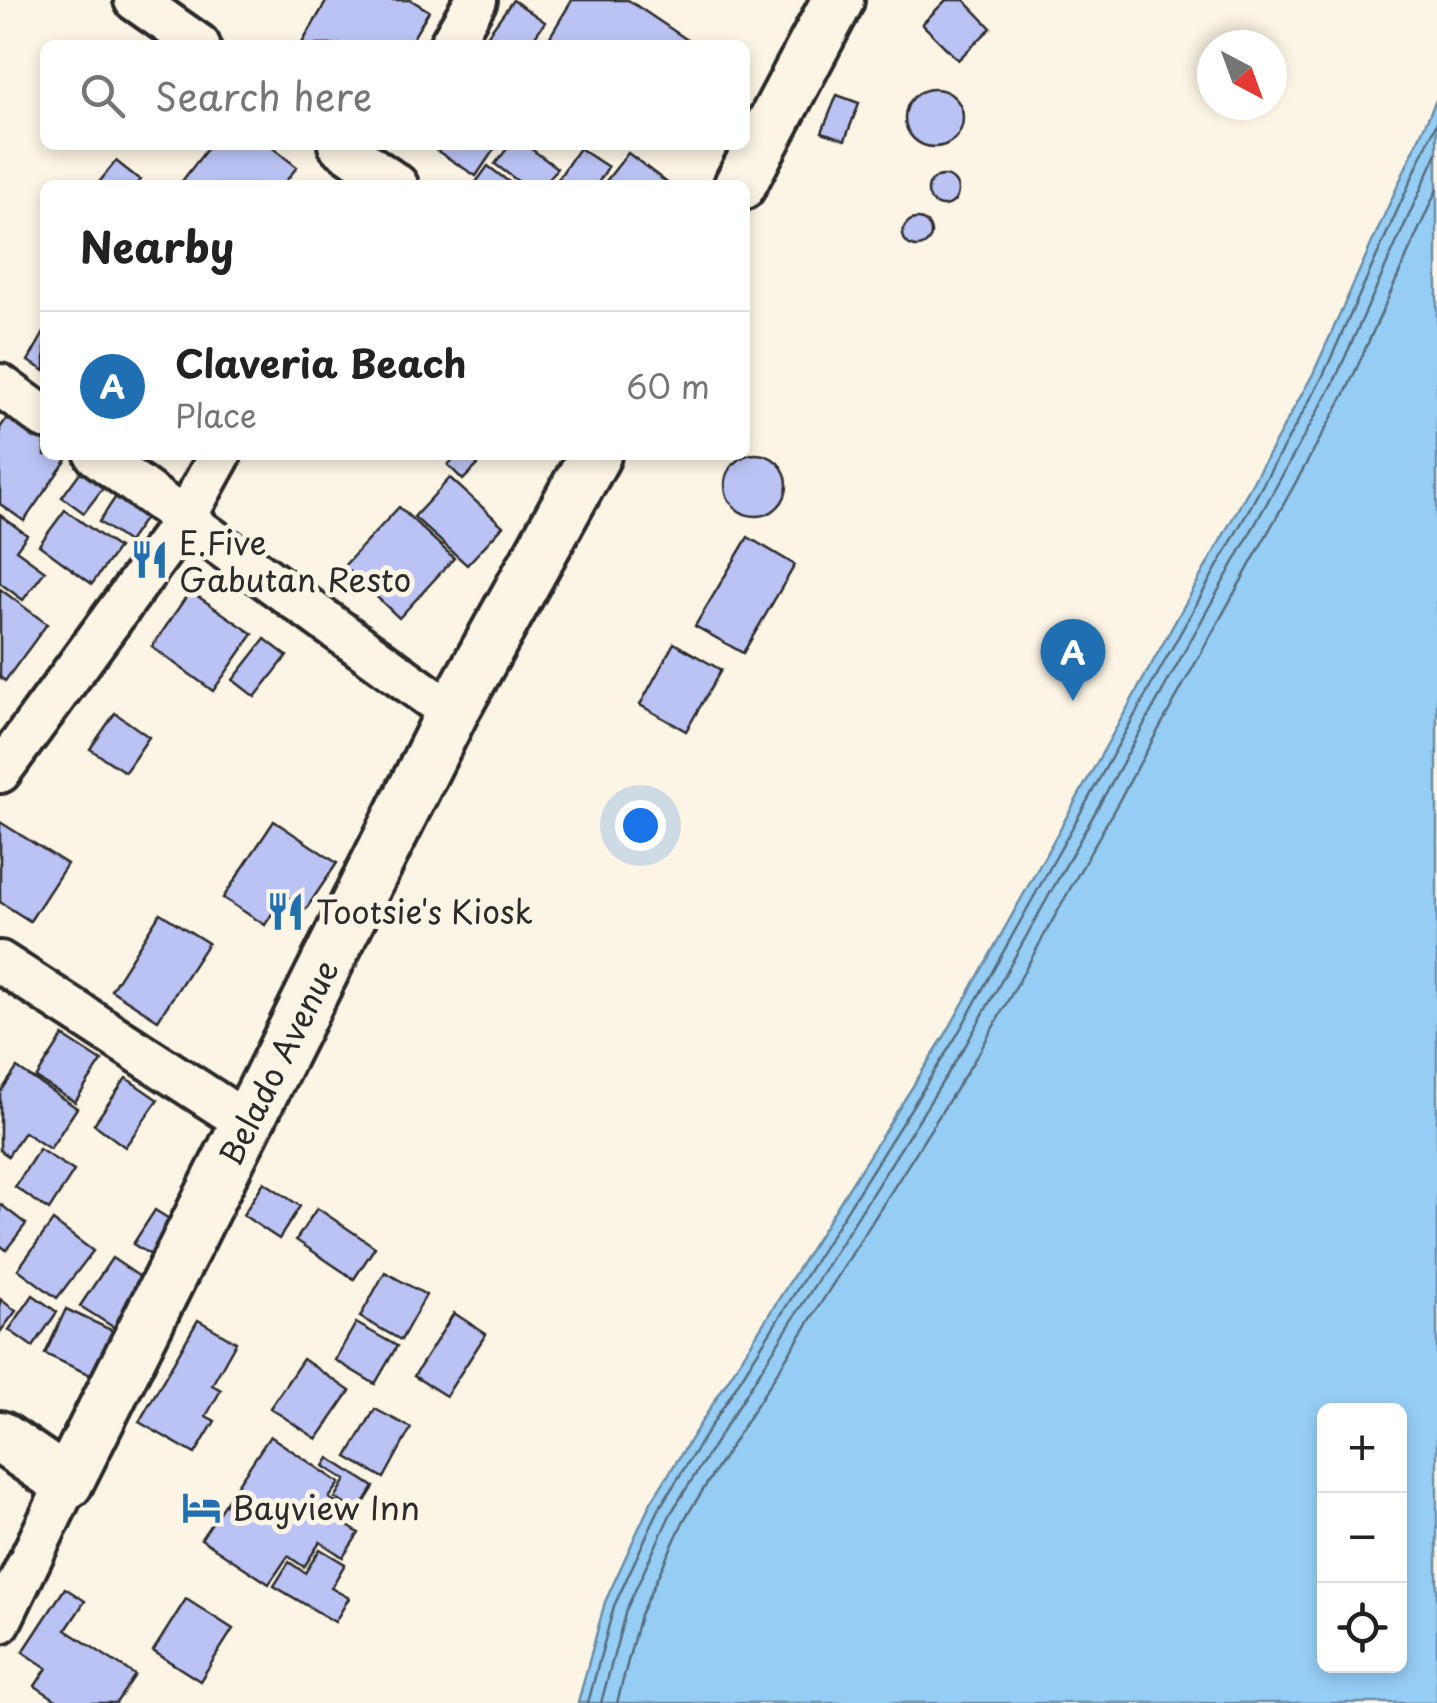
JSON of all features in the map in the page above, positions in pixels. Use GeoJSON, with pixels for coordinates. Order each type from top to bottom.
{"type":"FeatureCollection","features":[{"type":"Feature","properties":{"kind":"street"},"geometry":{"type":"LineString","coordinates":[[135,0],[191,40]]}},
{"type":"Feature","properties":{"kind":"street"},"geometry":{"type":"LineString","coordinates":[[453,40],[476,0]]}},
{"type":"Feature","properties":{"kind":"street"},"geometry":{"type":"LineString","coordinates":[[743,180],[838,0]]}},
{"type":"Feature","properties":{"kind":"street"},"geometry":{"type":"LineString","coordinates":[[347,150],[384,172]]}},
{"type":"Feature","properties":{"kind":"street"},"geometry":{"type":"LineString","coordinates":[[0,385],[40,414]]}},
{"type":"Feature","properties":{"kind":"street"},"geometry":{"type":"LineString","coordinates":[[103,460],[452,713]]}},
{"type":"Feature","properties":{"kind":"street"},"geometry":{"type":"LineString","coordinates":[[0,772],[184,520],[217,460]]}},
{"type":"Feature","properties":{"kind":"street","name":"Belado Avenue"},"geometry":{"type":"LineString","coordinates":[[0,1622],[452,713],[591,460]]}},
{"type":"Feature","properties":{"kind":"street"},"geometry":{"type":"LineString","coordinates":[[0,962],[246,1122]]}},
{"type":"Feature","properties":{"kind":"street"},"geometry":{"type":"LineString","coordinates":[[0,1437],[67,1482]]}},
{"type":"Feature","properties":{"kind":"water"},"geometry":{"type":"Polygon","coordinates":[[[1437,98],[1437,1703],[578,1703],[605,1602],[651,1502],[947,1032],[1313,374],[1437,98]]]}},
{"type":"Feature","properties":{"kind":"building"},"geometry":{"type":"Polygon","coordinates":[[[327,0],[411,0],[429,11],[412,40],[304,40],[327,0]]]}},
{"type":"Feature","properties":{"kind":"building"},"geometry":{"type":"Polygon","coordinates":[[[513,0],[545,22],[532,40],[484,40],[513,0]]]}},
{"type":"Feature","properties":{"kind":"building"},"geometry":{"type":"Polygon","coordinates":[[[572,0],[628,0],[688,40],[548,40],[572,0]]]}},
{"type":"Feature","properties":{"kind":"building"},"geometry":{"type":"Polygon","coordinates":[[[946,0],[964,0],[991,28],[958,60],[922,24],[946,0]]]}},
{"type":"Feature","properties":{"kind":"building"},"geometry":{"type":"Polygon","coordinates":[[[934,89],[954,98],[963,118],[954,138],[934,147],[914,138],[905,118],[914,98],[934,89]]]}},
{"type":"Feature","properties":{"kind":"building"},"geometry":{"type":"Polygon","coordinates":[[[837,95],[859,103],[845,140],[822,132],[837,95]]]}},
{"type":"Feature","properties":{"kind":"building"},"geometry":{"type":"Polygon","coordinates":[[[206,150],[275,150],[297,167],[287,180],[183,180],[206,150]]]}},
{"type":"Feature","properties":{"kind":"building"},"geometry":{"type":"Polygon","coordinates":[[[436,150],[494,150],[476,176],[436,150]]]}},
{"type":"Feature","properties":{"kind":"building"},"geometry":{"type":"Polygon","coordinates":[[[506,150],[533,150],[557,168],[549,180],[516,180],[495,164],[506,150]]]}},
{"type":"Feature","properties":{"kind":"building"},"geometry":{"type":"Polygon","coordinates":[[[578,150],[608,167],[600,180],[557,180],[578,150]]]}},
{"type":"Feature","properties":{"kind":"building"},"geometry":{"type":"Polygon","coordinates":[[[628,153],[663,180],[607,180],[628,153]]]}},
{"type":"Feature","properties":{"kind":"building"},"geometry":{"type":"Polygon","coordinates":[[[116,161],[140,180],[101,180],[116,161]]]}},
{"type":"Feature","properties":{"kind":"building"},"geometry":{"type":"Polygon","coordinates":[[[488,166],[506,180],[478,180],[488,166]]]}},
{"type":"Feature","properties":{"kind":"building"},"geometry":{"type":"Polygon","coordinates":[[[943,176],[954,180],[958,191],[954,202],[943,206],[932,202],[928,191],[932,180],[943,176]]]}},
{"type":"Feature","properties":{"kind":"building"},"geometry":{"type":"Polygon","coordinates":[[[917,219],[927,223],[931,233],[927,243],[917,247],[907,243],[903,233],[907,223],[917,219]]]}},
{"type":"Feature","properties":{"kind":"building"},"geometry":{"type":"Polygon","coordinates":[[[40,340],[40,368],[28,361],[40,340]]]}},
{"type":"Feature","properties":{"kind":"building"},"geometry":{"type":"Polygon","coordinates":[[[14,408],[40,426],[40,460],[67,460],[24,521],[0,504],[0,428],[14,408]]]}},
{"type":"Feature","properties":{"kind":"building"},"geometry":{"type":"Polygon","coordinates":[[[756,454],[768,457],[784,473],[784,497],[768,513],[744,513],[728,497],[728,473],[739,460],[750,460],[750,456],[756,454]]]}},
{"type":"Feature","properties":{"kind":"building"},"geometry":{"type":"Polygon","coordinates":[[[452,460],[474,460],[478,465],[463,480],[448,465],[452,460]]]}},
{"type":"Feature","properties":{"kind":"building"},"geometry":{"type":"Polygon","coordinates":[[[81,471],[103,488],[84,513],[62,497],[81,471]]]}},
{"type":"Feature","properties":{"kind":"building"},"geometry":{"type":"Polygon","coordinates":[[[450,478],[503,526],[467,565],[414,517],[450,478]]]}},
{"type":"Feature","properties":{"kind":"building"},"geometry":{"type":"Polygon","coordinates":[[[119,492],[149,512],[128,542],[99,522],[119,492]]]}},
{"type":"Feature","properties":{"kind":"building"},"geometry":{"type":"Polygon","coordinates":[[[399,507],[454,558],[399,618],[344,566],[399,507]]]}},
{"type":"Feature","properties":{"kind":"building"},"geometry":{"type":"Polygon","coordinates":[[[65,510],[118,548],[92,584],[39,545],[65,510]]]}},
{"type":"Feature","properties":{"kind":"building"},"geometry":{"type":"Polygon","coordinates":[[[0,515],[27,535],[16,550],[45,571],[23,600],[0,583],[0,515]]]}},
{"type":"Feature","properties":{"kind":"building"},"geometry":{"type":"Polygon","coordinates":[[[748,537],[795,565],[743,653],[695,626],[748,537]]]}},
{"type":"Feature","properties":{"kind":"building"},"geometry":{"type":"Polygon","coordinates":[[[0,589],[47,624],[5,681],[0,677],[0,589]]]}},
{"type":"Feature","properties":{"kind":"building"},"geometry":{"type":"Polygon","coordinates":[[[190,591],[253,634],[213,691],[152,647],[190,591]]]}},
{"type":"Feature","properties":{"kind":"building"},"geometry":{"type":"Polygon","coordinates":[[[265,639],[287,656],[255,697],[233,680],[265,639]]]}},
{"type":"Feature","properties":{"kind":"building"},"geometry":{"type":"Polygon","coordinates":[[[674,643],[721,670],[686,731],[640,705],[674,643]]]}},
{"type":"Feature","properties":{"kind":"building"},"geometry":{"type":"Polygon","coordinates":[[[115,713],[149,737],[125,772],[90,749],[115,713]]]}},
{"type":"Feature","properties":{"kind":"building"},"geometry":{"type":"Polygon","coordinates":[[[274,821],[337,863],[306,909],[284,895],[265,925],[223,898],[274,821]]]}},
{"type":"Feature","properties":{"kind":"building"},"geometry":{"type":"Polygon","coordinates":[[[0,822],[67,864],[30,921],[0,902],[0,822]]]}},
{"type":"Feature","properties":{"kind":"building"},"geometry":{"type":"Polygon","coordinates":[[[160,913],[208,943],[158,1020],[111,990],[160,913]]]}},
{"type":"Feature","properties":{"kind":"building"},"geometry":{"type":"Polygon","coordinates":[[[63,1036],[102,1061],[75,1102],[36,1078],[63,1036]]]}},
{"type":"Feature","properties":{"kind":"building"},"geometry":{"type":"Polygon","coordinates":[[[17,1068],[77,1108],[50,1149],[24,1132],[8,1156],[0,1150],[0,1093],[17,1068]]]}},
{"type":"Feature","properties":{"kind":"building"},"geometry":{"type":"Polygon","coordinates":[[[126,1078],[158,1100],[125,1147],[94,1124],[126,1078]]]}},
{"type":"Feature","properties":{"kind":"building"},"geometry":{"type":"Polygon","coordinates":[[[39,1149],[74,1171],[49,1210],[15,1187],[39,1149]]]}},
{"type":"Feature","properties":{"kind":"building"},"geometry":{"type":"Polygon","coordinates":[[[264,1182],[300,1206],[279,1239],[243,1215],[264,1182]]]}},
{"type":"Feature","properties":{"kind":"building"},"geometry":{"type":"Polygon","coordinates":[[[0,1204],[26,1224],[6,1250],[0,1245],[0,1204]]]}},
{"type":"Feature","properties":{"kind":"building"},"geometry":{"type":"Polygon","coordinates":[[[317,1208],[375,1247],[354,1279],[296,1240],[317,1208]]]}},
{"type":"Feature","properties":{"kind":"building"},"geometry":{"type":"Polygon","coordinates":[[[155,1210],[177,1224],[156,1258],[133,1244],[155,1210]]]}},
{"type":"Feature","properties":{"kind":"building"},"geometry":{"type":"Polygon","coordinates":[[[53,1221],[93,1251],[57,1298],[18,1269],[53,1221]]]}},
{"type":"Feature","properties":{"kind":"building"},"geometry":{"type":"Polygon","coordinates":[[[112,1258],[149,1283],[118,1330],[80,1306],[112,1258]]]}},
{"type":"Feature","properties":{"kind":"building"},"geometry":{"type":"Polygon","coordinates":[[[385,1272],[426,1295],[401,1340],[360,1317],[385,1272]]]}},
{"type":"Feature","properties":{"kind":"building"},"geometry":{"type":"Polygon","coordinates":[[[33,1295],[57,1312],[33,1347],[9,1330],[33,1295]]]}},
{"type":"Feature","properties":{"kind":"building"},"geometry":{"type":"Polygon","coordinates":[[[0,1299],[16,1311],[0,1332],[0,1299]]]}},
{"type":"Feature","properties":{"kind":"building"},"geometry":{"type":"Polygon","coordinates":[[[66,1309],[124,1336],[103,1381],[45,1354],[66,1309]]]}},
{"type":"Feature","properties":{"kind":"building"},"geometry":{"type":"Polygon","coordinates":[[[454,1313],[486,1334],[446,1396],[414,1376],[454,1313]]]}},
{"type":"Feature","properties":{"kind":"building"},"geometry":{"type":"Polygon","coordinates":[[[198,1320],[236,1342],[212,1385],[221,1390],[206,1416],[215,1421],[195,1454],[139,1422],[198,1320]]]}},
{"type":"Feature","properties":{"kind":"building"},"geometry":{"type":"Polygon","coordinates":[[[356,1323],[397,1346],[375,1384],[335,1360],[356,1323]]]}},
{"type":"Feature","properties":{"kind":"building"},"geometry":{"type":"Polygon","coordinates":[[[303,1359],[350,1391],[317,1439],[270,1408],[303,1359]]]}},
{"type":"Feature","properties":{"kind":"building"},"geometry":{"type":"Polygon","coordinates":[[[375,1409],[411,1428],[384,1478],[347,1457],[375,1409]]]}},
{"type":"Feature","properties":{"kind":"building"},"geometry":{"type":"Polygon","coordinates":[[[270,1436],[340,1483],[329,1498],[344,1508],[337,1519],[359,1533],[343,1557],[320,1542],[304,1567],[288,1556],[269,1584],[201,1539],[270,1436]]]}},
{"type":"Feature","properties":{"kind":"building"},"geometry":{"type":"Polygon","coordinates":[[[329,1458],[374,1487],[354,1519],[345,1514],[349,1507],[335,1498],[346,1480],[324,1466],[329,1458]]]}},
{"type":"Feature","properties":{"kind":"building"},"geometry":{"type":"Polygon","coordinates":[[[320,1549],[345,1564],[331,1588],[349,1598],[335,1622],[274,1586],[289,1562],[305,1573],[320,1549]]]}},
{"type":"Feature","properties":{"kind":"building"},"geometry":{"type":"Polygon","coordinates":[[[65,1588],[85,1601],[66,1630],[135,1675],[116,1703],[61,1703],[35,1686],[47,1668],[23,1652],[65,1588]]]}},
{"type":"Feature","properties":{"kind":"building"},"geometry":{"type":"Polygon","coordinates":[[[186,1599],[233,1629],[200,1681],[153,1651],[186,1599]]]}},
{"type":"Feature","properties":{"kind":"place","name":"E.Five Gabutan Resto"},"geometry":{"type":"Point","coordinates":[149,560]}},
{"type":"Feature","properties":{"kind":"place","name":"Claveria Beach"},"geometry":{"type":"Point","coordinates":[1073,701]}},
{"type":"Feature","properties":{"kind":"place","name":"Tootsie's Kiosk"},"geometry":{"type":"Point","coordinates":[286,911]}},
{"type":"Feature","properties":{"kind":"place","name":"Bayview Inn"},"geometry":{"type":"Point","coordinates":[202,1507]}}]}
